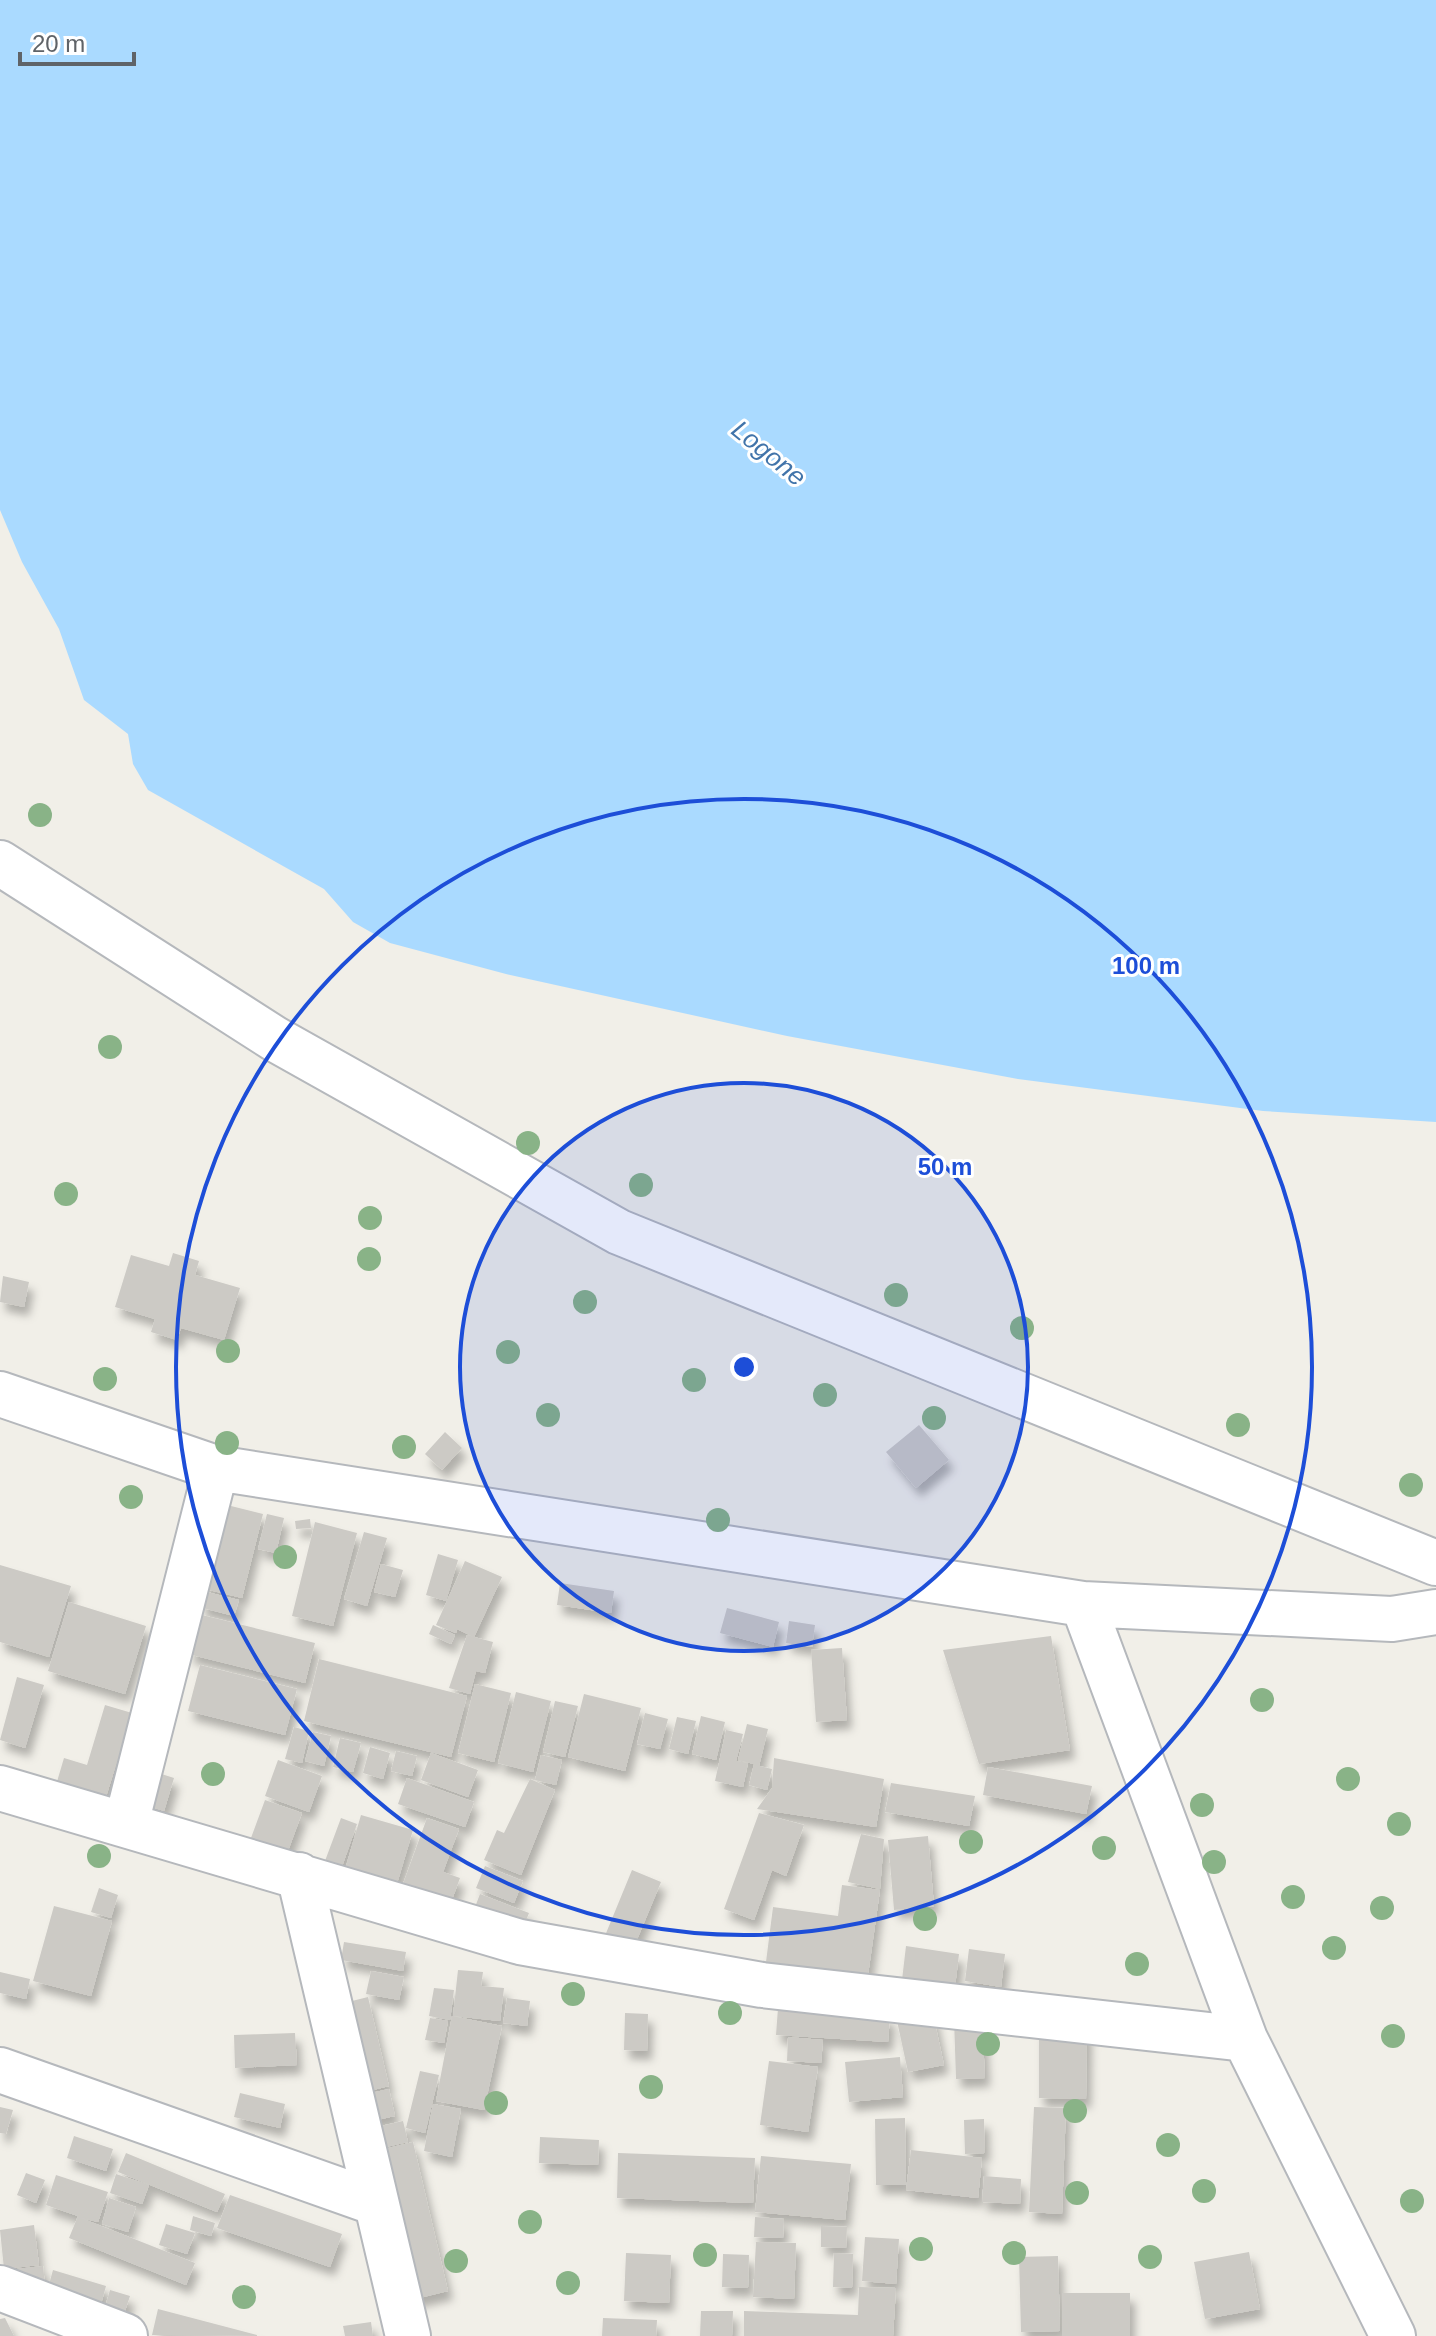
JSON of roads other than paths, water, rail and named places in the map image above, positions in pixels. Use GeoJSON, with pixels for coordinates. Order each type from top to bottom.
{"type":"FeatureCollection","features":[{"type":"Feature","properties":{"kind":"street"},"geometry":{"type":"LineString","coordinates":[[0,863],[275,1039],[619,1232],[1436,1563]]}},
{"type":"Feature","properties":{"kind":"street"},"geometry":{"type":"LineString","coordinates":[[0,1394],[216,1468],[1083,1604],[1392,1619],[1436,1612]]}},
{"type":"Feature","properties":{"kind":"street"},"geometry":{"type":"LineString","coordinates":[[126,1824],[216,1468]]}},
{"type":"Feature","properties":{"kind":"street"},"geometry":{"type":"LineString","coordinates":[[1083,1604],[1245,2039],[1393,2336]]}},
{"type":"Feature","properties":{"kind":"street"},"geometry":{"type":"LineString","coordinates":[[0,1788],[520,1942],[762,1985],[1245,2039]]}},
{"type":"Feature","properties":{"kind":"street"},"geometry":{"type":"LineString","coordinates":[[299,1875],[408,2336]]}},
{"type":"Feature","properties":{"kind":"street"},"geometry":{"type":"LineString","coordinates":[[0,2070],[376,2203]]}},
{"type":"Feature","properties":{"kind":"street"},"geometry":{"type":"LineString","coordinates":[[0,2288],[125,2336]]}},
{"type":"Feature","properties":{"kind":"water","name":"Logone"},"geometry":{"type":"Polygon","coordinates":[[[0,0],[1436,0],[1436,1122],[1263,1111],[1018,1079],[787,1036],[506,974],[390,943],[353,922],[324,889],[148,790],[133,764],[128,734],[84,700],[59,629],[22,562],[0,510],[0,0]]]}}]}
